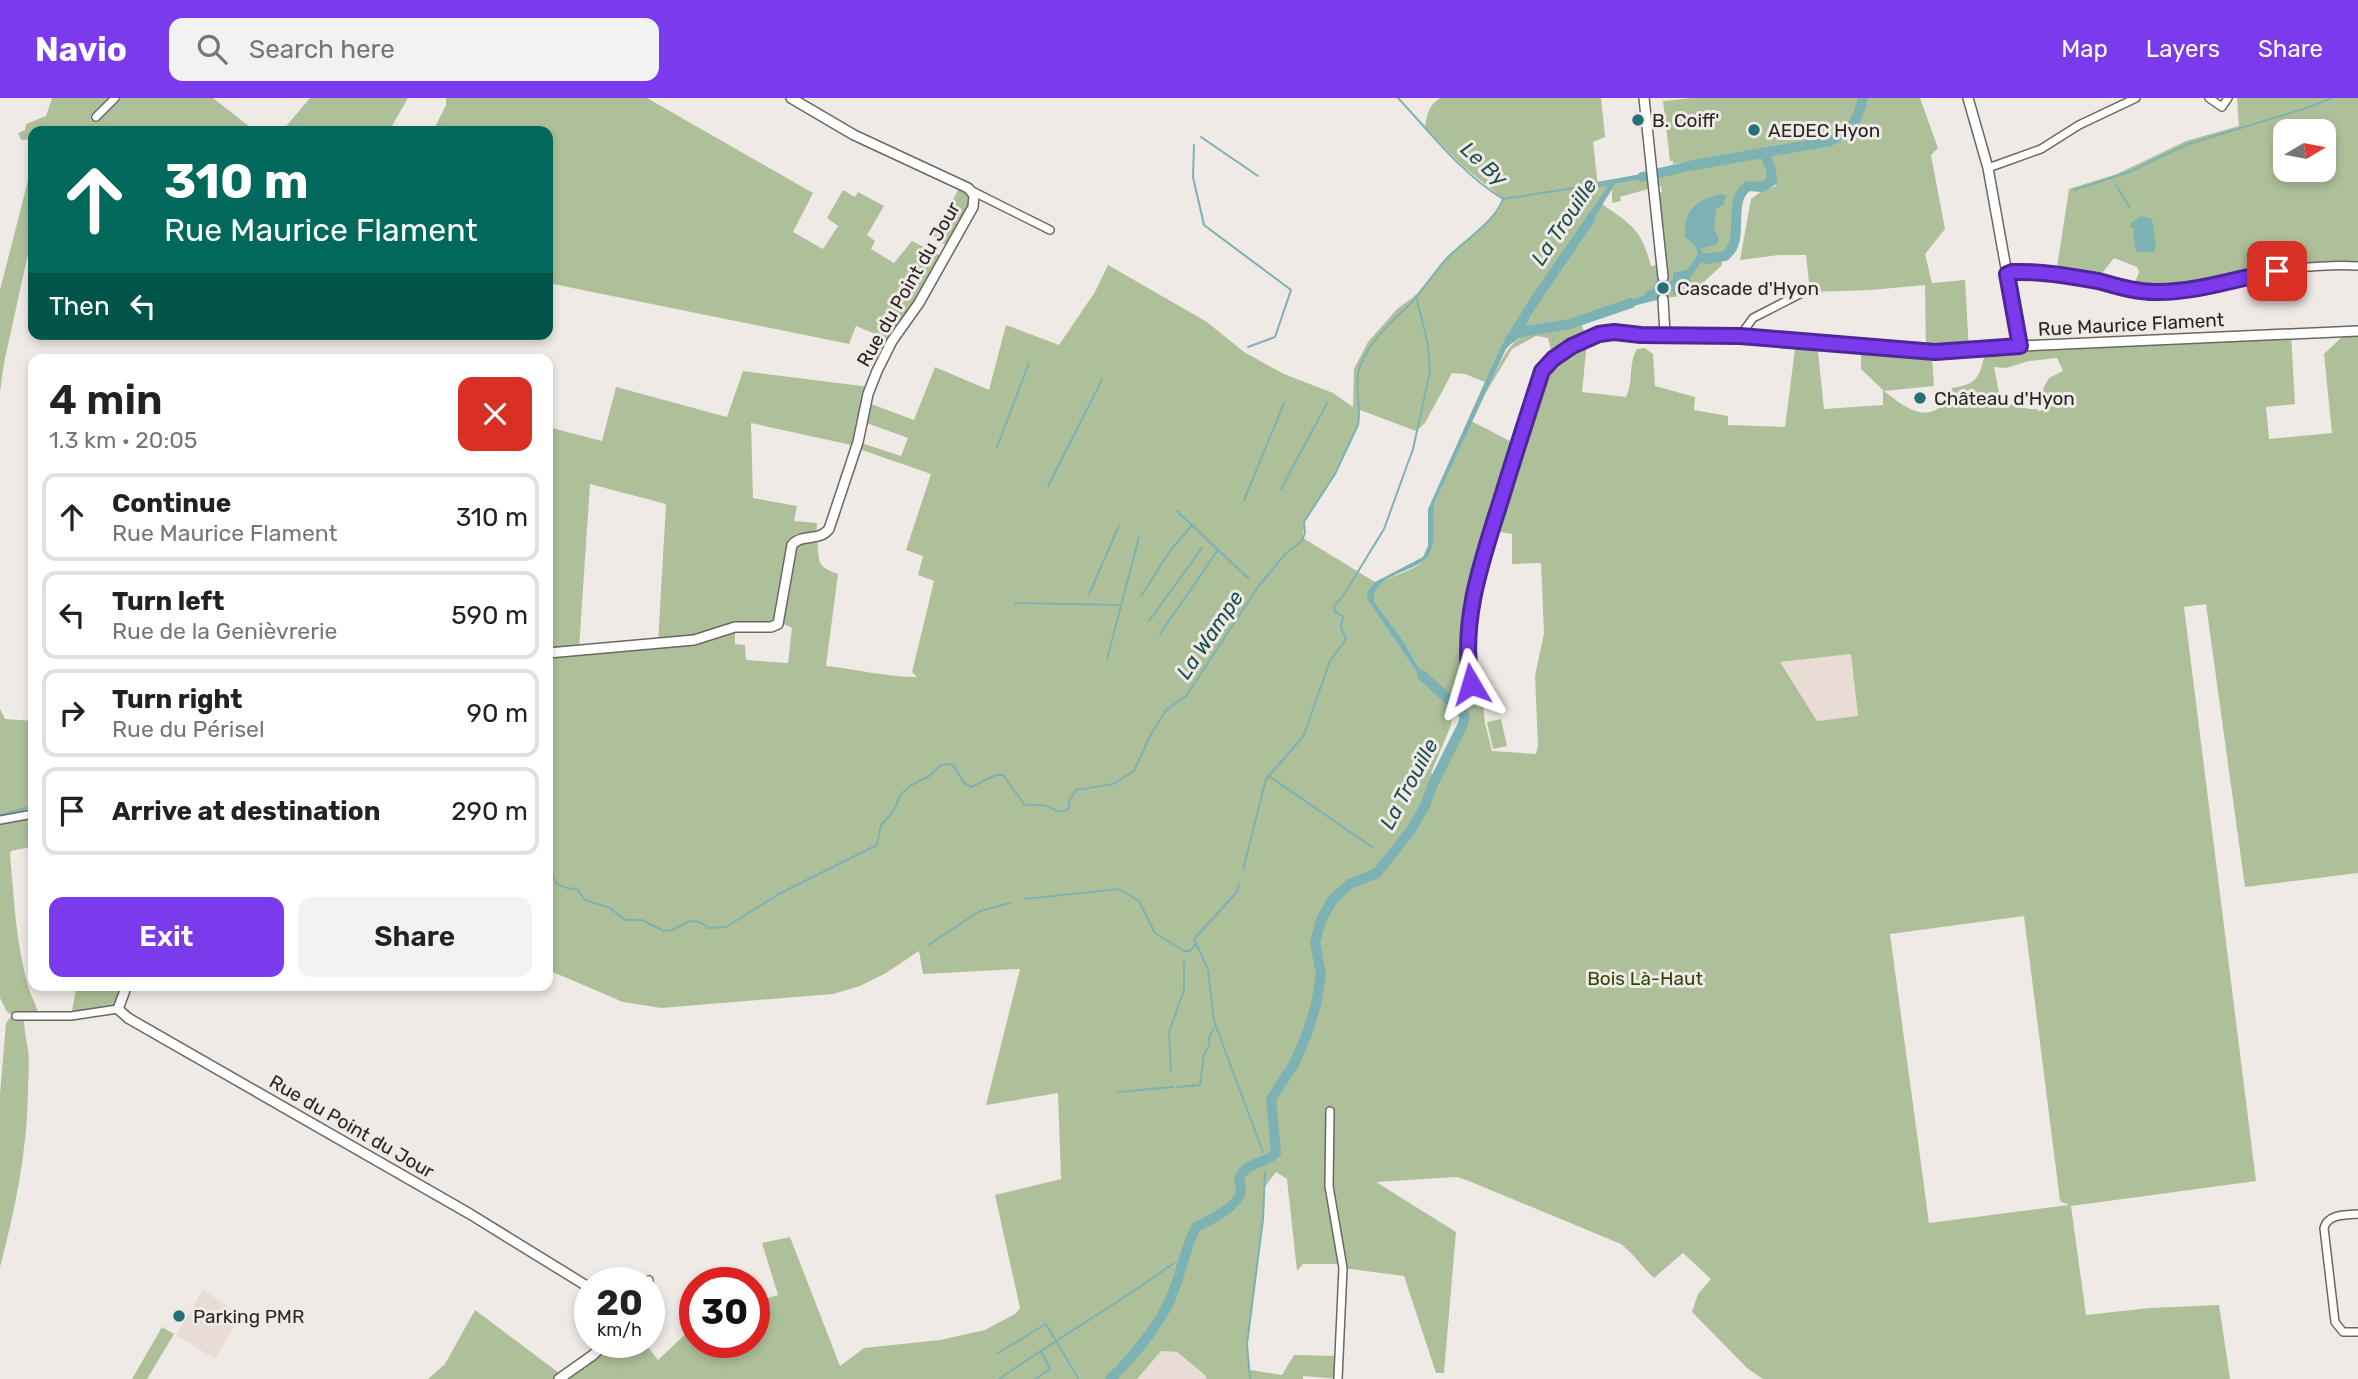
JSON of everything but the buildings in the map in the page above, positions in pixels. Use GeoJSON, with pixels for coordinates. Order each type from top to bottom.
{"type":"FeatureCollection","features":[{"type":"Feature","properties":{"kind":"street"},"geometry":{"type":"LineString","coordinates":[[96,117],[115,98]]}},
{"type":"Feature","properties":{"kind":"street","name":"Rue du Point du Jour"},"geometry":{"type":"LineString","coordinates":[[553,653],[694,640],[735,627],[771,627],[778,624],[792,545],[800,538],[820,536],[829,529],[858,442],[870,387],[892,341],[919,303],[973,206],[975,198],[971,190],[854,135],[791,98]]}},
{"type":"Feature","properties":{"kind":"street"},"geometry":{"type":"LineString","coordinates":[[1644,98],[1663,277]]}},
{"type":"Feature","properties":{"kind":"street"},"geometry":{"type":"LineString","coordinates":[[1968,98],[1988,168],[2020,346]]}},
{"type":"Feature","properties":{"kind":"street"},"geometry":{"type":"LineString","coordinates":[[1988,168],[2041,149],[2079,125],[2136,98]]}},
{"type":"Feature","properties":{"kind":"street"},"geometry":{"type":"LineString","coordinates":[[2209,98],[2222,107],[2228,98]]}},
{"type":"Feature","properties":{"kind":"street"},"geometry":{"type":"LineString","coordinates":[[971,190],[1050,230]]}},
{"type":"Feature","properties":{"kind":"street"},"geometry":{"type":"LineString","coordinates":[[2007,274],[2050,273],[2102,282],[2122,289],[2155,292],[2195,289],[2277,271],[2358,266]]}},
{"type":"Feature","properties":{"kind":"street"},"geometry":{"type":"LineString","coordinates":[[1740,336],[1753,316],[1800,294]]}},
{"type":"Feature","properties":{"kind":"street"},"geometry":{"type":"LineString","coordinates":[[1663,299],[1665,334]]}},
{"type":"Feature","properties":{"kind":"street","name":"Rue Maurice Flament"},"geometry":{"type":"LineString","coordinates":[[1471,684],[1467,642],[1484,551],[1542,371],[1553,359],[1572,346],[1606,332],[1740,336],[1935,352],[2358,331]]}},
{"type":"Feature","properties":{"kind":"street"},"geometry":{"type":"LineString","coordinates":[[0,820],[28,815]]}},
{"type":"Feature","properties":{"kind":"street"},"geometry":{"type":"LineString","coordinates":[[16,1016],[71,1016],[118,1009],[125,991]]}},
{"type":"Feature","properties":{"kind":"street","name":"Rue du Point du Jour"},"geometry":{"type":"LineString","coordinates":[[118,1009],[128,1018],[470,1214],[574,1278]]}},
{"type":"Feature","properties":{"kind":"street"},"geometry":{"type":"LineString","coordinates":[[1330,1111],[1329,1186],[1343,1268],[1338,1379]]}},
{"type":"Feature","properties":{"kind":"street"},"geometry":{"type":"LineString","coordinates":[[2358,1214],[2331,1218],[2324,1228],[2336,1322],[2343,1332],[2358,1332]]}},
{"type":"Feature","properties":{"kind":"street"},"geometry":{"type":"LineString","coordinates":[[559,1379],[589,1358]]}},
{"type":"Feature","properties":{"kind":"shaded area"},"geometry":{"type":"Polygon","coordinates":[[[1851,654],[1858,716],[1817,721],[1780,662],[1851,654]]]}},
{"type":"Feature","properties":{"kind":"shaded area"},"geometry":{"type":"Polygon","coordinates":[[[203,1290],[241,1315],[215,1359],[176,1335],[203,1290]]]}},
{"type":"Feature","properties":{"kind":"shaded area"},"geometry":{"type":"Polygon","coordinates":[[[1160,1351],[1176,1352],[1207,1379],[1137,1379],[1160,1351]]]}},
{"type":"Feature","properties":{"kind":"green space"},"geometry":{"type":"Polygon","coordinates":[[[52,98],[110,98],[114,105],[121,98],[213,98],[249,126],[28,126],[28,139],[21,140],[18,133],[25,130],[26,124],[46,116],[52,98]]]}},
{"type":"Feature","properties":{"kind":"green space"},"geometry":{"type":"Polygon","coordinates":[[[310,98],[408,98],[392,126],[286,126],[310,98]]]}},
{"type":"Feature","properties":{"kind":"green space"},"geometry":{"type":"Polygon","coordinates":[[[446,98],[647,98],[813,193],[793,232],[823,249],[838,226],[827,218],[843,190],[855,197],[858,192],[884,206],[867,235],[875,241],[871,249],[894,263],[912,241],[944,257],[892,341],[856,326],[849,344],[553,284],[553,126],[436,126],[446,105],[446,98]]]}},
{"type":"Feature","properties":{"kind":"green space","name":"Bois Là-Haut"},"geometry":{"type":"Polygon","coordinates":[[[1440,98],[1601,98],[1605,137],[1593,142],[1598,186],[1609,185],[1501,346],[1485,382],[1465,374],[1452,373],[1425,423],[1416,431],[1360,410],[1358,425],[1335,474],[1304,522],[1303,538],[1375,582],[1368,590],[1370,604],[1423,681],[1431,686],[1433,683],[1417,665],[1374,601],[1375,592],[1385,580],[1417,566],[1428,555],[1435,502],[1471,421],[1514,443],[1478,563],[1467,625],[1469,686],[1481,688],[1492,751],[1536,754],[1538,746],[1535,676],[1544,633],[1541,563],[1512,564],[1512,534],[1494,531],[1547,369],[1587,342],[1582,392],[1626,397],[1634,354],[1637,349],[1645,348],[1653,354],[1655,386],[1695,397],[1694,410],[1728,416],[1728,425],[1785,427],[1796,341],[1817,343],[1824,409],[1883,405],[1883,390],[1861,369],[1861,346],[1926,352],[1925,285],[1810,292],[1806,255],[1740,260],[1751,199],[1776,186],[1768,155],[1778,147],[1673,164],[1673,161],[1670,161],[1663,101],[1692,98],[1863,98],[1862,107],[1866,98],[1920,98],[1938,148],[1931,155],[1945,229],[1925,254],[1932,283],[1965,280],[1969,351],[2291,334],[2295,404],[2266,407],[2269,439],[2332,433],[2324,354],[2347,332],[2358,331],[2358,873],[2245,887],[2206,604],[2184,607],[2256,1181],[2071,1206],[2086,1315],[2150,1308],[2219,1305],[2230,1379],[1763,1379],[1748,1369],[1692,1312],[1698,1294],[1711,1279],[1683,1253],[1654,1278],[1621,1244],[1469,1181],[1457,1177],[1376,1182],[1456,1232],[1444,1373],[1436,1373],[1404,1276],[1343,1268],[1342,1264],[1303,1264],[1297,1271],[1287,1179],[1276,1172],[1264,1188],[1263,1219],[1247,1344],[1249,1373],[1251,1370],[1282,1375],[1294,1355],[1340,1356],[1338,1379],[1303,1376],[1303,1379],[1207,1379],[1177,1352],[1161,1351],[1137,1379],[428,1379],[445,1364],[475,1310],[563,1376],[586,1358],[665,1358],[665,1353],[679,1340],[679,1358],[770,1358],[770,1298],[778,1295],[762,1243],[790,1237],[840,1366],[864,1348],[940,1340],[985,1330],[1015,1314],[1020,1308],[995,1195],[1061,1179],[1058,1093],[986,1105],[1020,969],[923,974],[919,951],[860,986],[833,994],[661,1008],[623,1002],[553,972],[553,428],[602,441],[616,387],[727,417],[743,371],[870,387],[866,402],[914,420],[935,367],[989,390],[1006,325],[1059,345],[1095,292],[1108,265],[1207,322],[1244,352],[1284,374],[1333,393],[1353,407],[1354,369],[1368,342],[1397,309],[1416,295],[1448,257],[1498,211],[1503,199],[1463,166],[1425,127],[1429,110],[1440,98]],[[1985,354],[1932,357],[1934,386],[1884,391],[1910,409],[1925,413],[1933,411],[1942,405],[1952,388],[1972,382],[1976,378],[1985,354]],[[2057,358],[2029,361],[2006,368],[1994,367],[2001,403],[2039,411],[2058,404],[2047,398],[2043,389],[2049,378],[2063,371],[2057,358]],[[864,422],[858,442],[901,456],[908,438],[864,422]],[[751,423],[753,498],[797,506],[794,521],[817,523],[816,535],[794,534],[800,538],[817,537],[822,565],[838,574],[826,666],[917,677],[912,672],[934,581],[918,575],[923,556],[906,550],[931,474],[856,446],[751,423]],[[590,484],[579,649],[658,643],[666,504],[590,484]],[[779,622],[735,627],[735,644],[745,645],[746,660],[788,663],[792,628],[779,622]],[[1851,654],[1780,662],[1817,721],[1858,716],[1851,654]],[[1460,703],[1454,709],[1450,728],[1431,773],[1436,776],[1467,718],[1460,703]],[[2024,916],[1890,934],[1929,1223],[2069,1205],[2060,1201],[2024,916]]]}},
{"type":"Feature","properties":{"kind":"green space"},"geometry":{"type":"Polygon","coordinates":[[[2237,98],[2358,98],[2358,266],[2277,271],[2195,289],[2132,290],[2139,272],[2137,267],[2114,258],[2103,272],[2102,282],[2056,274],[2069,189],[2117,174],[2186,141],[2239,126],[2237,98]]]}},
{"type":"Feature","properties":{"kind":"green space"},"geometry":{"type":"Polygon","coordinates":[[[1764,157],[1770,178],[1762,185],[1749,183],[1736,193],[1733,234],[1721,254],[1722,265],[1690,295],[1665,298],[1667,266],[1657,193],[1662,192],[1661,186],[1656,186],[1657,176],[1764,157]]]}},
{"type":"Feature","properties":{"kind":"green space"},"geometry":{"type":"Polygon","coordinates":[[[1647,178],[1648,189],[1620,197],[1621,201],[1612,203],[1612,189],[1615,184],[1647,178]]]}},
{"type":"Feature","properties":{"kind":"green space"},"geometry":{"type":"Polygon","coordinates":[[[28,181],[28,254],[0,392],[0,290],[28,181]]]}},
{"type":"Feature","properties":{"kind":"green space"},"geometry":{"type":"Polygon","coordinates":[[[961,184],[974,198],[950,248],[934,237],[961,184]]]}},
{"type":"Feature","properties":{"kind":"green space"},"geometry":{"type":"Polygon","coordinates":[[[1602,204],[1634,229],[1651,266],[1658,265],[1653,289],[1648,294],[1566,322],[1525,329],[1530,317],[1595,221],[1602,204]]]}},
{"type":"Feature","properties":{"kind":"green space"},"geometry":{"type":"Polygon","coordinates":[[[1581,323],[1586,336],[1552,355],[1548,338],[1536,336],[1512,349],[1484,396],[1502,359],[1518,340],[1541,330],[1581,323]]]}},
{"type":"Feature","properties":{"kind":"green space"},"geometry":{"type":"Polygon","coordinates":[[[0,709],[5,719],[28,721],[28,847],[11,851],[10,855],[21,954],[28,991],[39,1017],[24,1017],[29,1060],[23,1159],[0,1267],[0,1094],[6,1023],[12,1015],[7,1012],[0,998],[0,709]]]}},
{"type":"Feature","properties":{"kind":"green space"},"geometry":{"type":"Polygon","coordinates":[[[1501,719],[1507,746],[1493,749],[1487,722],[1501,719]]]}},
{"type":"Feature","properties":{"kind":"green space"},"geometry":{"type":"Polygon","coordinates":[[[76,991],[125,991],[119,1005],[71,1016],[76,991]]]}},
{"type":"Feature","properties":{"kind":"green space"},"geometry":{"type":"Polygon","coordinates":[[[162,1327],[174,1334],[147,1379],[132,1379],[162,1327]]]}},
{"type":"Feature","properties":{"kind":"water"},"geometry":{"type":"Polygon","coordinates":[[[1652,172],[1653,177],[1615,184],[1595,221],[1530,317],[1525,329],[1506,349],[1435,502],[1433,541],[1428,555],[1417,565],[1385,581],[1375,593],[1374,601],[1417,665],[1433,683],[1431,686],[1423,681],[1370,604],[1368,590],[1375,582],[1423,557],[1428,546],[1428,509],[1501,346],[1531,297],[1608,186],[1598,187],[1597,182],[1652,172]]]}},
{"type":"Feature","properties":{"kind":"water"},"geometry":{"type":"Polygon","coordinates":[[[1721,194],[1727,196],[1723,202],[1725,204],[1716,209],[1714,228],[1719,240],[1715,245],[1701,248],[1702,253],[1719,253],[1719,259],[1701,262],[1690,278],[1690,291],[1685,285],[1673,296],[1673,273],[1688,269],[1698,254],[1695,245],[1685,237],[1689,213],[1698,203],[1721,194]]]}},
{"type":"Feature","properties":{"kind":"water"},"geometry":{"type":"Polygon","coordinates":[[[2141,216],[2152,219],[2156,247],[2153,252],[2136,252],[2133,231],[2135,228],[2131,228],[2131,223],[2141,216]]]}},
{"type":"Feature","properties":{"kind":"water"},"geometry":{"type":"Polygon","coordinates":[[[1658,275],[1661,277],[1661,299],[1621,309],[1618,304],[1648,294],[1658,275]]]}},
{"type":"Feature","properties":{"kind":"waterway","name":"Le By"},"geometry":{"type":"LineString","coordinates":[[1398,98],[1460,165],[1503,199],[1599,184]]}},
{"type":"Feature","properties":{"kind":"waterway","name":"La Trouille"},"geometry":{"type":"LineString","coordinates":[[1642,177],[1830,141],[1853,124],[1863,98]]}},
{"type":"Feature","properties":{"kind":"waterway"},"geometry":{"type":"LineString","coordinates":[[2074,190],[2129,172],[2188,144],[2332,98]]}},
{"type":"Feature","properties":{"kind":"waterway"},"geometry":{"type":"LineString","coordinates":[[1201,137],[1258,176]]}},
{"type":"Feature","properties":{"kind":"waterway"},"geometry":{"type":"LineString","coordinates":[[1194,145],[1193,177],[1204,225],[1291,290],[1275,337],[1248,347]]}},
{"type":"Feature","properties":{"kind":"waterway","name":"La Trouille"},"geometry":{"type":"LineString","coordinates":[[1706,259],[1725,256],[1731,249],[1735,240],[1736,211],[1741,193],[1748,186],[1762,187],[1772,181],[1764,152]]}},
{"type":"Feature","properties":{"kind":"waterway"},"geometry":{"type":"LineString","coordinates":[[2116,185],[2130,208]]}},
{"type":"Feature","properties":{"kind":"waterway","name":"La Wampe"},"geometry":{"type":"LineString","coordinates":[[553,876],[558,884],[578,890],[585,900],[610,908],[625,920],[642,920],[664,931],[690,921],[700,922],[708,928],[726,927],[779,894],[877,845],[881,825],[893,812],[901,794],[941,765],[954,766],[964,783],[971,787],[996,775],[1003,775],[1024,804],[1042,805],[1059,811],[1069,808],[1069,801],[1076,790],[1113,784],[1134,771],[1151,734],[1166,710],[1186,696],[1258,587],[1285,554],[1302,541],[1305,533],[1304,522],[1335,474],[1358,425],[1358,373],[1374,341],[1418,296],[1448,257],[1493,216],[1503,199]]}},
{"type":"Feature","properties":{"kind":"waterway","name":"La Trouille"},"geometry":{"type":"LineString","coordinates":[[1649,296],[1684,278]]}},
{"type":"Feature","properties":{"kind":"waterway"},"geometry":{"type":"LineString","coordinates":[[1243,870],[1266,779],[1303,737],[1330,661],[1346,639],[1341,627],[1343,616],[1335,612],[1334,606],[1343,596],[1384,529],[1413,449],[1430,372],[1428,344],[1416,296]]}},
{"type":"Feature","properties":{"kind":"waterway","name":"La Trouille"},"geometry":{"type":"LineString","coordinates":[[1510,339],[1516,334],[1570,324],[1631,303]]}},
{"type":"Feature","properties":{"kind":"waterway"},"geometry":{"type":"LineString","coordinates":[[997,447],[1029,363]]}},
{"type":"Feature","properties":{"kind":"waterway"},"geometry":{"type":"LineString","coordinates":[[1048,486],[1102,380]]}},
{"type":"Feature","properties":{"kind":"waterway"},"geometry":{"type":"LineString","coordinates":[[1244,500],[1284,403]]}},
{"type":"Feature","properties":{"kind":"waterway"},"geometry":{"type":"LineString","coordinates":[[1281,489],[1327,403]]}},
{"type":"Feature","properties":{"kind":"waterway"},"geometry":{"type":"LineString","coordinates":[[1177,511],[1249,579]]}},
{"type":"Feature","properties":{"kind":"waterway"},"geometry":{"type":"LineString","coordinates":[[1089,594],[1119,526]]}},
{"type":"Feature","properties":{"kind":"waterway"},"geometry":{"type":"LineString","coordinates":[[1141,596],[1170,551],[1191,526]]}},
{"type":"Feature","properties":{"kind":"waterway"},"geometry":{"type":"LineString","coordinates":[[1107,659],[1139,537]]}},
{"type":"Feature","properties":{"kind":"waterway"},"geometry":{"type":"LineString","coordinates":[[1149,621],[1202,548]]}},
{"type":"Feature","properties":{"kind":"waterway"},"geometry":{"type":"LineString","coordinates":[[1160,634],[1218,550]]}},
{"type":"Feature","properties":{"kind":"waterway"},"geometry":{"type":"LineString","coordinates":[[1015,603],[1122,605]]}},
{"type":"Feature","properties":{"kind":"waterway","name":"La Trouille"},"geometry":{"type":"LineString","coordinates":[[1110,1379],[1143,1342],[1165,1310],[1196,1227],[1235,1202],[1241,1191],[1239,1179],[1246,1169],[1276,1153],[1271,1099],[1294,1064],[1316,1005],[1321,974],[1315,942],[1321,920],[1333,899],[1350,884],[1377,873],[1411,830],[1463,724],[1465,717],[1462,712],[1422,675]]}},
{"type":"Feature","properties":{"kind":"waterway"},"geometry":{"type":"LineString","coordinates":[[1269,776],[1372,847]]}},
{"type":"Feature","properties":{"kind":"waterway","name":"La Wampe"},"geometry":{"type":"LineString","coordinates":[[0,815],[28,807]]}},
{"type":"Feature","properties":{"kind":"waterway"},"geometry":{"type":"LineString","coordinates":[[1207,967],[1194,939],[1237,892],[1239,884]]}},
{"type":"Feature","properties":{"kind":"waterway"},"geometry":{"type":"LineString","coordinates":[[1024,899],[1119,889],[1139,901],[1155,933],[1184,951],[1190,951],[1196,944]]}},
{"type":"Feature","properties":{"kind":"waterway"},"geometry":{"type":"LineString","coordinates":[[928,945],[980,911],[1010,903]]}},
{"type":"Feature","properties":{"kind":"waterway"},"geometry":{"type":"LineString","coordinates":[[1171,1071],[1169,1032],[1184,990],[1184,962]]}},
{"type":"Feature","properties":{"kind":"waterway"},"geometry":{"type":"LineString","coordinates":[[1208,970],[1214,1021],[1263,1152]]}},
{"type":"Feature","properties":{"kind":"waterway"},"geometry":{"type":"LineString","coordinates":[[1177,1087],[1200,1085],[1204,1055],[1214,1028]]}},
{"type":"Feature","properties":{"kind":"waterway"},"geometry":{"type":"LineString","coordinates":[[1118,1092],[1173,1087]]}},
{"type":"Feature","properties":{"kind":"waterway"},"geometry":{"type":"LineString","coordinates":[[1250,1379],[1247,1344],[1263,1219],[1265,1172]]}},
{"type":"Feature","properties":{"kind":"waterway"},"geometry":{"type":"LineString","coordinates":[[999,1379],[1174,1263]]}},
{"type":"Feature","properties":{"kind":"waterway"},"geometry":{"type":"LineString","coordinates":[[998,1353],[1046,1324],[1078,1378]]}},
{"type":"Feature","properties":{"kind":"waterway"},"geometry":{"type":"LineString","coordinates":[[1035,1379],[1050,1369],[1041,1351]]}},
{"type":"Feature","properties":{"kind":"place","name":"B. Coiff'"},"geometry":{"type":"Point","coordinates":[1638,120]}},
{"type":"Feature","properties":{"kind":"place","name":"AEDEC Hyon"},"geometry":{"type":"Point","coordinates":[1754,130]}},
{"type":"Feature","properties":{"kind":"place","name":"Cascade d'Hyon"},"geometry":{"type":"Point","coordinates":[1663,288]}},
{"type":"Feature","properties":{"kind":"place","name":"Château d'Hyon"},"geometry":{"type":"Point","coordinates":[1920,398]}},
{"type":"Feature","properties":{"kind":"place","name":"Parking PMR"},"geometry":{"type":"Point","coordinates":[179,1316]}},
{"type":"Feature","properties":{"kind":"route"},"geometry":{"type":"LineString","coordinates":[[1471,684],[1467,642],[1484,551],[1542,371],[1553,359],[1572,346],[1606,332],[1740,336],[1921,352],[1957,352],[2020,346],[2007,274],[2012,272],[2050,273],[2102,282],[2122,289],[2155,292],[2195,289],[2277,271]]}}]}
